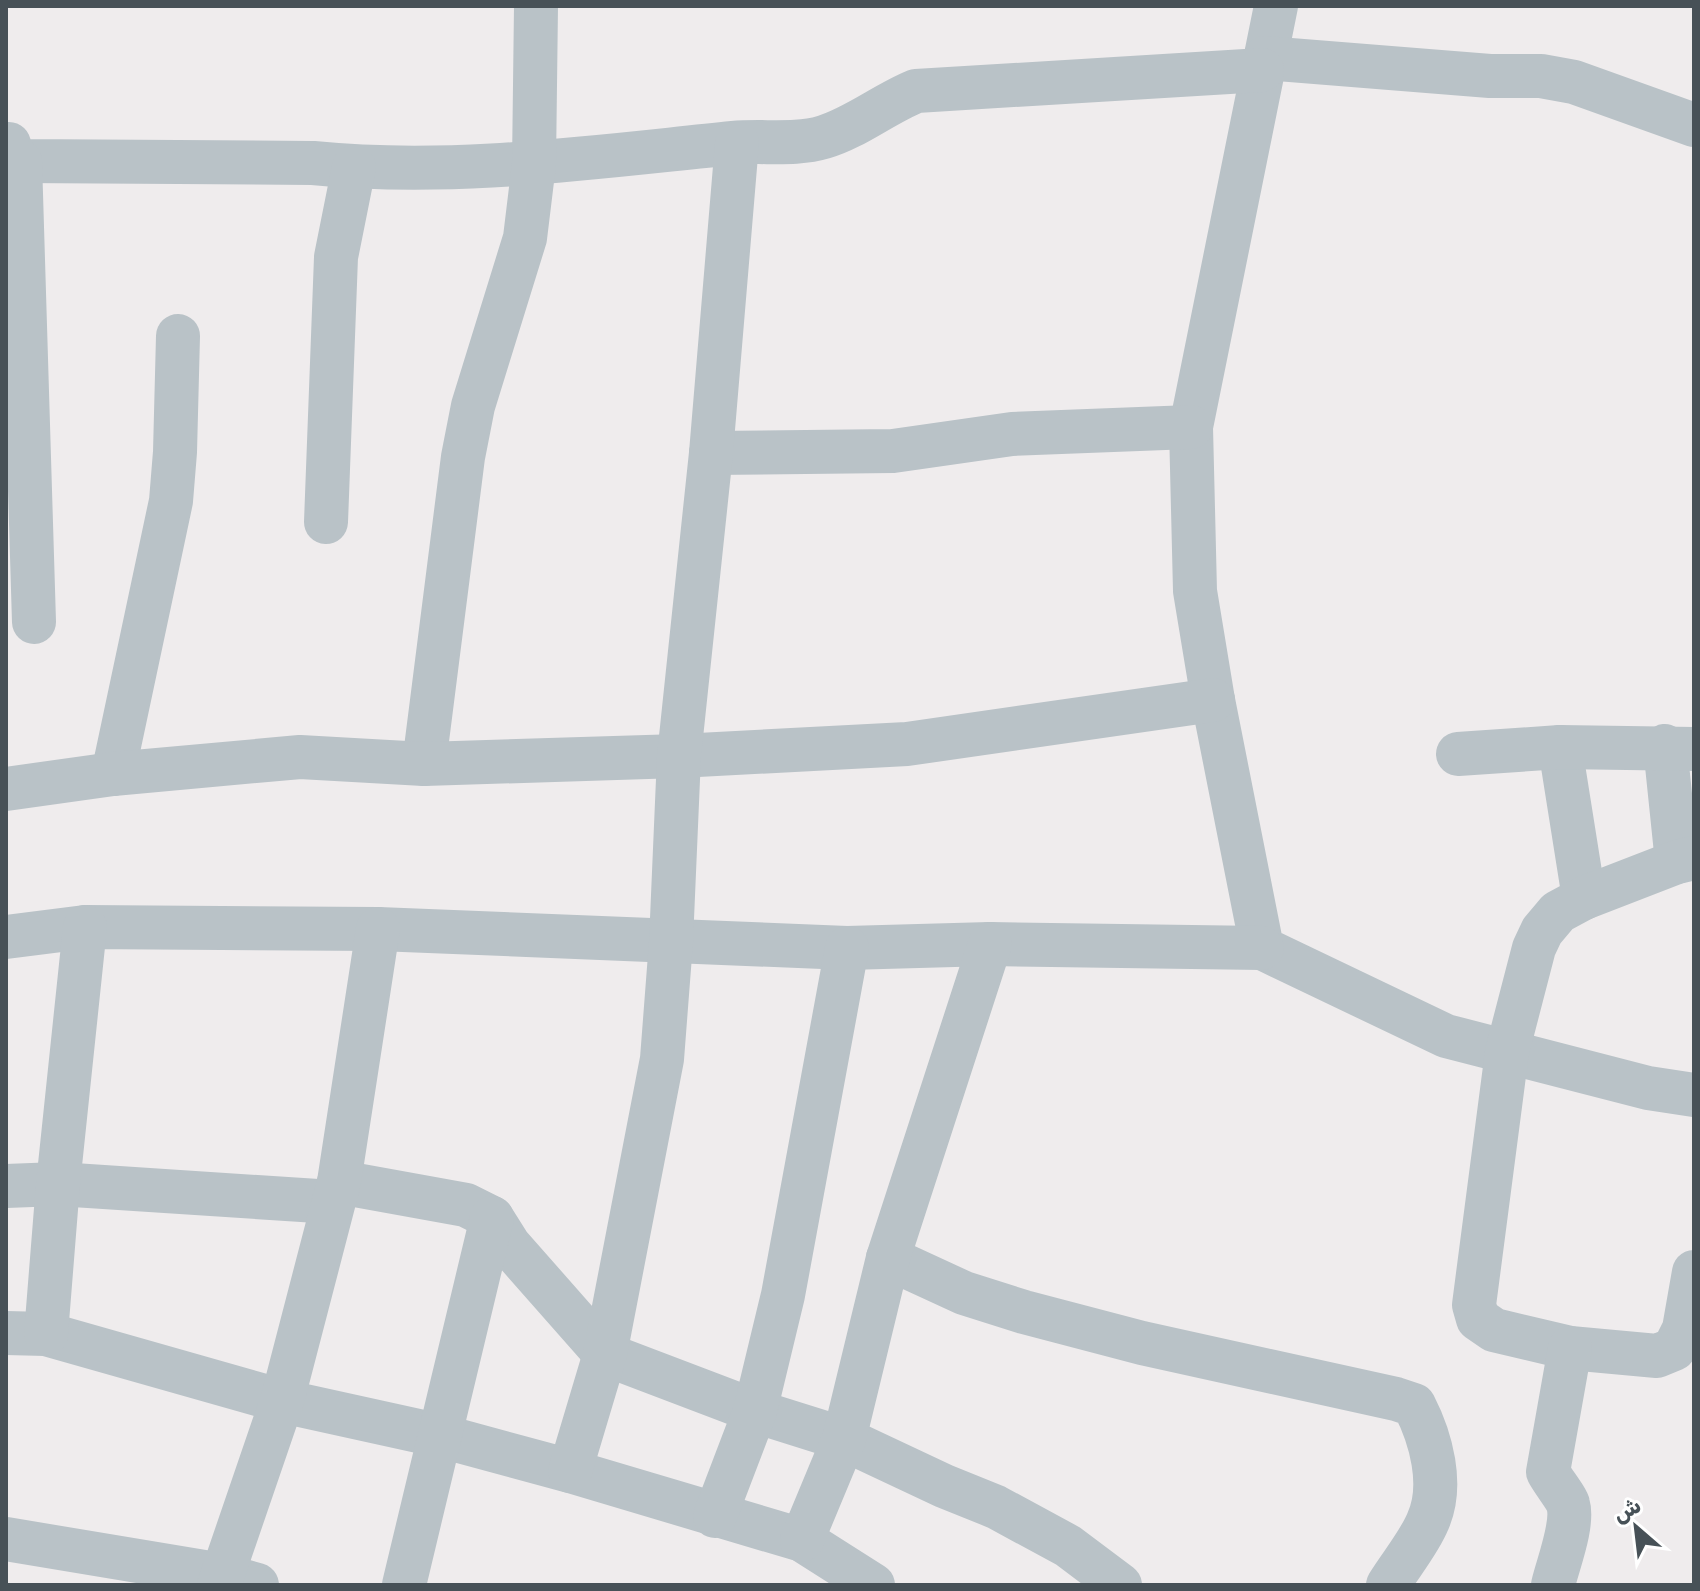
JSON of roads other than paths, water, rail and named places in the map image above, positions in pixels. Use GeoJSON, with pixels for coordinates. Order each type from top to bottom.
{"type":"FeatureCollection","features":[{"type":"Feature","properties":{"kind":"street"},"geometry":{"type":"LineString","coordinates":[[424,764],[463,457],[473,406],[525,238],[534,164],[536,6]]}},
{"type":"Feature","properties":{"kind":"street"},"geometry":{"type":"LineString","coordinates":[[1262,948],[1213,700],[1195,591],[1191,427],[1276,6]]}},
{"type":"Feature","properties":{"kind":"street"},"geometry":{"type":"LineString","coordinates":[[34,622],[13,153],[354,167],[534,164],[737,143],[802,142],[843,130],[890,102],[916,91],[1264,64],[1541,76],[1574,82],[1694,125]]}},
{"type":"Feature","properties":{"kind":"street"},"geometry":{"type":"LineString","coordinates":[[570,1471],[605,1354],[662,1059],[671,942],[679,756],[711,453],[737,143]]}},
{"type":"Feature","properties":{"kind":"street"},"geometry":{"type":"LineString","coordinates":[[326,522],[336,257],[354,167]]}},
{"type":"Feature","properties":{"kind":"street"},"geometry":{"type":"LineString","coordinates":[[113,774],[171,501],[178,336]]}},
{"type":"Feature","properties":{"kind":"street"},"geometry":{"type":"LineString","coordinates":[[711,453],[893,451],[1012,434],[1191,427]]}},
{"type":"Feature","properties":{"kind":"street"},"geometry":{"type":"LineString","coordinates":[[6,789],[113,774],[300,757],[424,764],[679,756],[907,744],[1213,700]]}},
{"type":"Feature","properties":{"kind":"street"},"geometry":{"type":"LineString","coordinates":[[1560,747],[1584,898]]}},
{"type":"Feature","properties":{"kind":"street"},"geometry":{"type":"LineString","coordinates":[[1458,754],[1560,747],[1680,748],[1686,860],[1584,898],[1558,912],[1542,931],[1534,948],[1507,1052],[1474,1305],[1478,1319],[1494,1330],[1570,1348],[1657,1356],[1674,1349],[1684,1329],[1694,1272]]}},
{"type":"Feature","properties":{"kind":"street"},"geometry":{"type":"LineString","coordinates":[[6,937],[85,927],[378,929],[847,948],[990,944],[1262,948],[1446,1036],[1648,1088],[1694,1095]]}},
{"type":"Feature","properties":{"kind":"street"},"geometry":{"type":"LineString","coordinates":[[85,927],[58,1184],[26,1333],[282,1401],[441,1436],[802,1540],[873,1585]]}},
{"type":"Feature","properties":{"kind":"street"},"geometry":{"type":"LineString","coordinates":[[6,1539],[233,1582],[336,1192],[378,929]]}},
{"type":"Feature","properties":{"kind":"street"},"geometry":{"type":"LineString","coordinates":[[802,1540],[844,1439],[888,1258],[990,944]]}},
{"type":"Feature","properties":{"kind":"street"},"geometry":{"type":"LineString","coordinates":[[715,1516],[755,1411],[783,1295],[847,948]]}},
{"type":"Feature","properties":{"kind":"street"},"geometry":{"type":"LineString","coordinates":[[6,1186],[58,1184],[336,1192],[466,1205],[492,1218],[509,1245],[605,1354],[755,1411],[844,1439],[996,1507],[1068,1546],[1120,1585]]}},
{"type":"Feature","properties":{"kind":"street"},"geometry":{"type":"LineString","coordinates":[[404,1585],[492,1218]]}},
{"type":"Feature","properties":{"kind":"street"},"geometry":{"type":"LineString","coordinates":[[888,1258],[964,1293],[1024,1312],[1142,1343],[1414,1405],[1428,1431],[1436,1493],[1428,1521],[1388,1585]]}},
{"type":"Feature","properties":{"kind":"street"},"geometry":{"type":"LineString","coordinates":[[1553,1585],[1568,1526],[1568,1502],[1548,1472],[1570,1348]]}}]}
